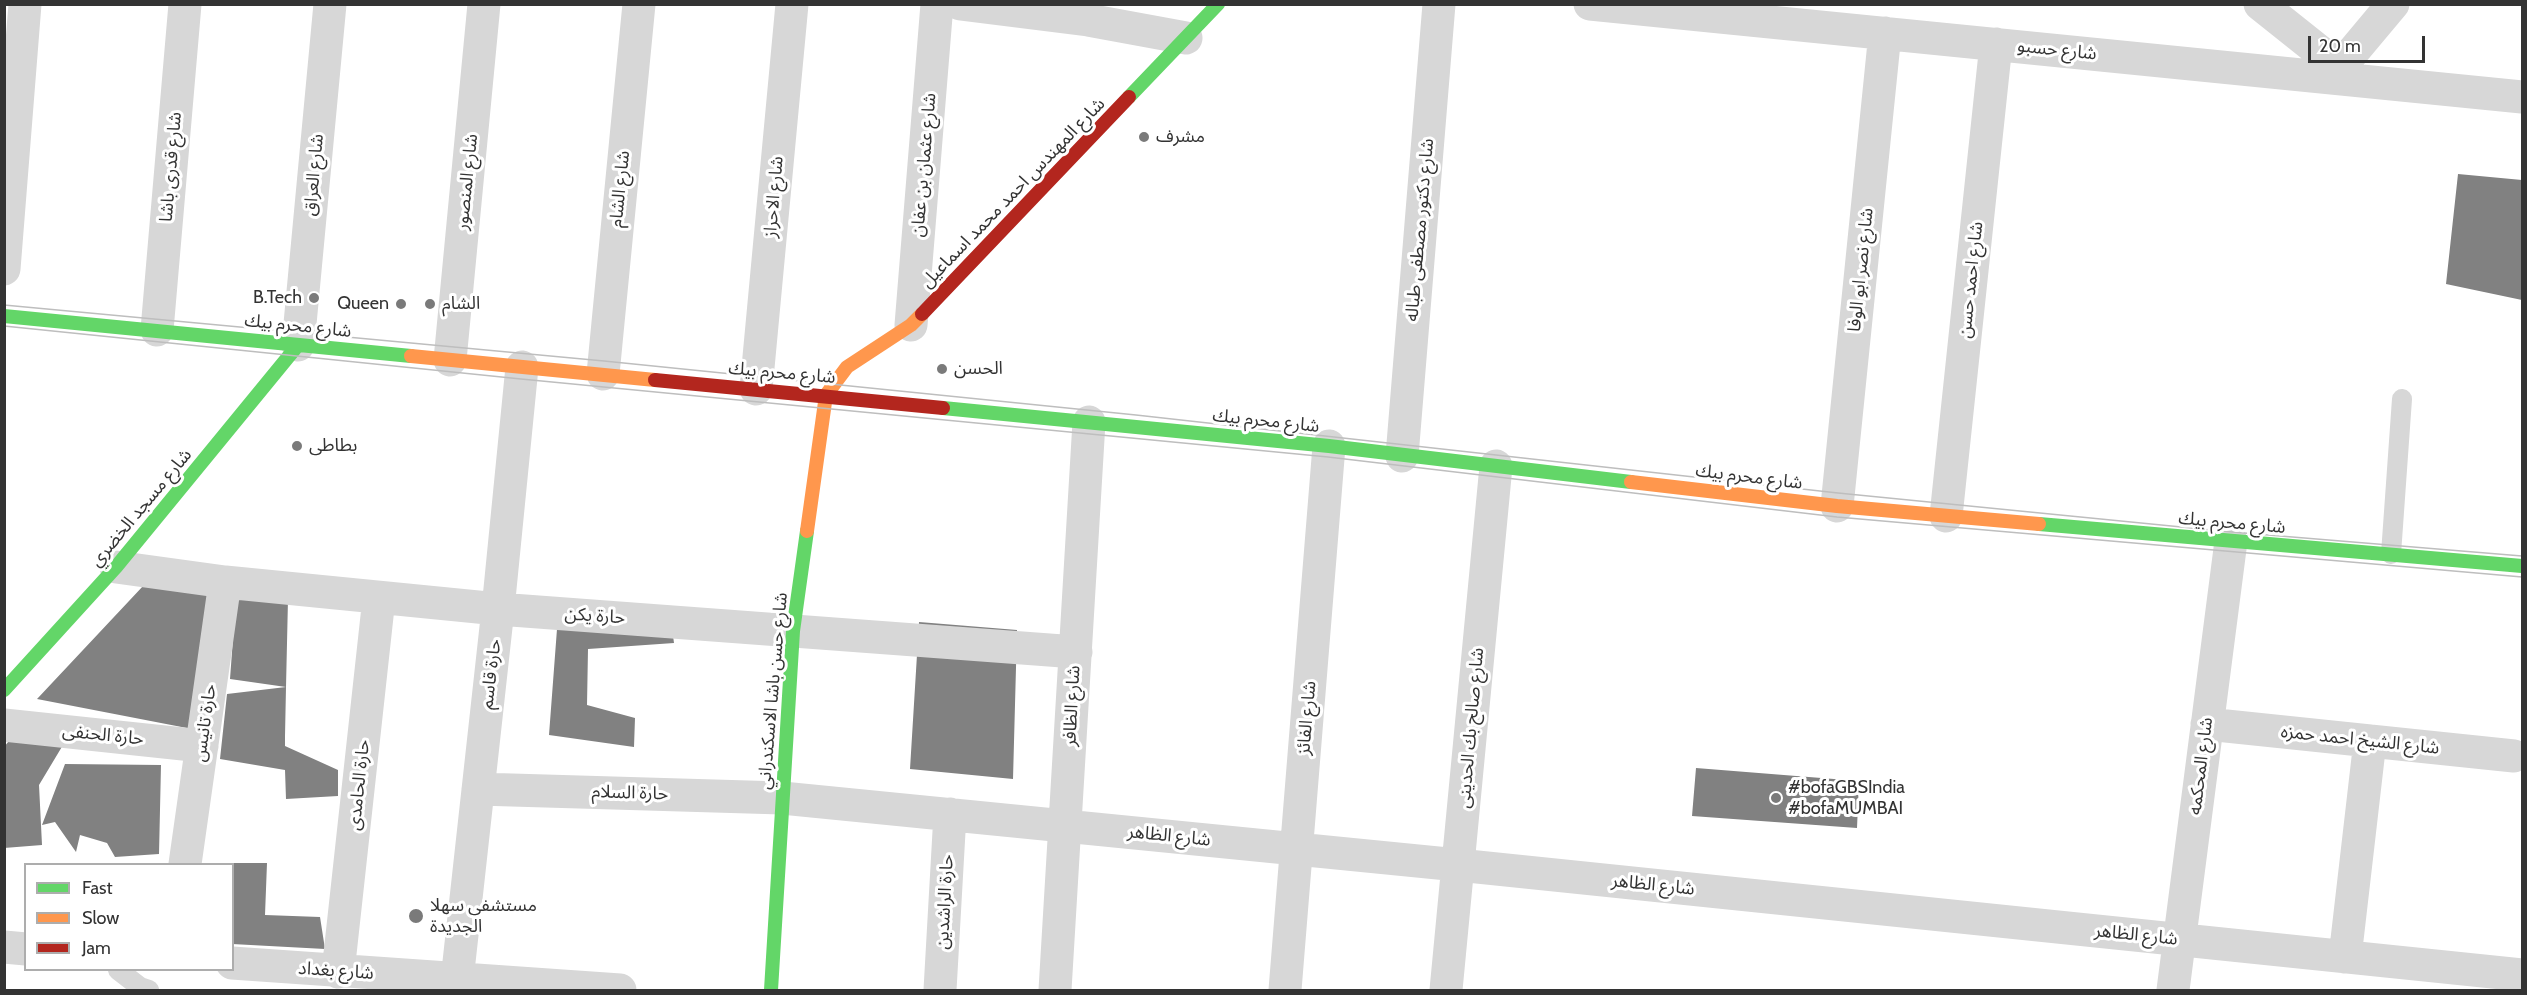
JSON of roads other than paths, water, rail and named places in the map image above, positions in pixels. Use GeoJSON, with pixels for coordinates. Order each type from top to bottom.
{"type":"FeatureCollection","features":[{"type":"Feature","properties":{"kind":"main road","name":"شارع المهندس احمد محمد اسماعيل"},"geometry":{"type":"LineString","coordinates":[[825,395],[847,367],[911,325],[1218,4]]}},
{"type":"Feature","properties":{"kind":"main road","name":"شارع محرم بيك"},"geometry":{"type":"LineString","coordinates":[[4,315],[1329,446],[1837,506],[2523,566]]}},
{"type":"Feature","properties":{"kind":"main road","name":"شارع مسجد الخضري"},"geometry":{"type":"LineString","coordinates":[[4,690],[116,567],[298,345]]}},
{"type":"Feature","properties":{"kind":"main road","name":"شارع حسن باشا الاسكندراني"},"geometry":{"type":"LineString","coordinates":[[771,990],[793,631],[825,395]]}},
{"type":"Feature","properties":{"kind":"street"},"geometry":{"type":"LineString","coordinates":[[4,269],[26,4]]}},
{"type":"Feature","properties":{"kind":"street","name":"شارع قدرى باشا"},"geometry":{"type":"LineString","coordinates":[[158,330],[185,4]]}},
{"type":"Feature","properties":{"kind":"street","name":"شارع العراق"},"geometry":{"type":"LineString","coordinates":[[298,345],[330,4]]}},
{"type":"Feature","properties":{"kind":"street","name":"شارع المنصور"},"geometry":{"type":"LineString","coordinates":[[450,360],[484,4]]}},
{"type":"Feature","properties":{"kind":"street","name":"شارع الشام"},"geometry":{"type":"LineString","coordinates":[[603,374],[639,4]]}},
{"type":"Feature","properties":{"kind":"street","name":"شارع الاحراز"},"geometry":{"type":"LineString","coordinates":[[756,389],[792,4]]}},
{"type":"Feature","properties":{"kind":"street","name":"شارع عثمان بن عفان"},"geometry":{"type":"LineString","coordinates":[[911,325],[937,4]]}},
{"type":"Feature","properties":{"kind":"street"},"geometry":{"type":"LineString","coordinates":[[960,4],[1089,12],[1186,38]]}},
{"type":"Feature","properties":{"kind":"street","name":"شارع دكتور مصطفى طباله"},"geometry":{"type":"LineString","coordinates":[[1402,456],[1438,4]]}},
{"type":"Feature","properties":{"kind":"street","name":"شارع حسبو"},"geometry":{"type":"LineString","coordinates":[[1590,4],[1663,8],[1996,44],[2335,73],[2523,97]]}},
{"type":"Feature","properties":{"kind":"street"},"geometry":{"type":"LineString","coordinates":[[2260,4],[2335,73],[2393,4]]}},
{"type":"Feature","properties":{"kind":"street","name":"شارع نصر ابو الوفا"},"geometry":{"type":"LineString","coordinates":[[1837,506],[1885,33]]}},
{"type":"Feature","properties":{"kind":"street","name":"شارع احمد حسن"},"geometry":{"type":"LineString","coordinates":[[1946,516],[1996,44]]}},
{"type":"Feature","properties":{"kind":"street","name":"حارة قاسم"},"geometry":{"type":"LineString","coordinates":[[457,980],[522,367]]}},
{"type":"Feature","properties":{"kind":"street","name":"شارع الظافر"},"geometry":{"type":"LineString","coordinates":[[1055,990],[1089,422]]}},
{"type":"Feature","properties":{"kind":"street","name":"شارع الفائز"},"geometry":{"type":"LineString","coordinates":[[1285,990],[1329,446]]}},
{"type":"Feature","properties":{"kind":"street","name":"شارع صالح بك الحدينى"},"geometry":{"type":"LineString","coordinates":[[1446,990],[1496,466]]}},
{"type":"Feature","properties":{"kind":"street","name":"شارع المحكمه"},"geometry":{"type":"LineString","coordinates":[[2173,990],[2206,724],[2232,541]]}},
{"type":"Feature","properties":{"kind":"street","name":"حارة يكن"},"geometry":{"type":"LineString","coordinates":[[116,567],[225,582],[498,609],[1076,652]]}},
{"type":"Feature","properties":{"kind":"street","name":"حارة تانيس"},"geometry":{"type":"LineString","coordinates":[[185,863],[225,582]]}},
{"type":"Feature","properties":{"kind":"street","name":"حارة الحامدى"},"geometry":{"type":"LineString","coordinates":[[338,972],[379,598]]}},
{"type":"Feature","properties":{"kind":"street","name":"حارة الحنفى"},"geometry":{"type":"LineString","coordinates":[[4,724],[202,746]]}},
{"type":"Feature","properties":{"kind":"street","name":"شارع الشيخ احمد حمزه"},"geometry":{"type":"LineString","coordinates":[[2206,724],[2514,756]]}},
{"type":"Feature","properties":{"kind":"street"},"geometry":{"type":"LineString","coordinates":[[2345,957],[2370,741]]}},
{"type":"Feature","properties":{"kind":"street","name":"حارة السلام"},"geometry":{"type":"LineString","coordinates":[[478,789],[782,798]]}},
{"type":"Feature","properties":{"kind":"street","name":"شارع الظاهر"},"geometry":{"type":"LineString","coordinates":[[782,798],[1297,848],[2523,975]]}},
{"type":"Feature","properties":{"kind":"street","name":"حارة الراشدين"},"geometry":{"type":"LineString","coordinates":[[940,990],[950,814]]}},
{"type":"Feature","properties":{"kind":"street"},"geometry":{"type":"LineString","coordinates":[[4,947],[24,949]]}},
{"type":"Feature","properties":{"kind":"street","name":"شارع بغداد"},"geometry":{"type":"LineString","coordinates":[[234,963],[532,988],[620,990]]}},
{"type":"Feature","properties":{"kind":"lane"},"geometry":{"type":"LineString","coordinates":[[2391,554],[2402,399]]}},
{"type":"Feature","properties":{"kind":"lane"},"geometry":{"type":"LineString","coordinates":[[120,971],[140,987],[150,990]]}},
{"type":"Feature","properties":{"kind":"tram line"},"geometry":{"type":"LineString","coordinates":[[4,305],[604,361],[1136,415],[1838,493],[2232,532],[2522,556]]}},
{"type":"Feature","properties":{"kind":"tram line"},"geometry":{"type":"LineString","coordinates":[[4,326],[521,379],[1328,457],[1837,517],[2522,577]]}},
{"type":"Feature","properties":{"kind":"place","name":"مشرف"},"geometry":{"type":"Point","coordinates":[1144,137]}},
{"type":"Feature","properties":{"kind":"place","name":"B.Tech"},"geometry":{"type":"Point","coordinates":[314,298]}},
{"type":"Feature","properties":{"kind":"place","name":"Queen"},"geometry":{"type":"Point","coordinates":[401,304]}},
{"type":"Feature","properties":{"kind":"place","name":"الشام"},"geometry":{"type":"Point","coordinates":[430,304]}},
{"type":"Feature","properties":{"kind":"place","name":"الحسن"},"geometry":{"type":"Point","coordinates":[942,369]}},
{"type":"Feature","properties":{"kind":"place","name":"بطاطى"},"geometry":{"type":"Point","coordinates":[297,446]}},
{"type":"Feature","properties":{"kind":"place","name":"#bofaGBSIndia #bofaMUMBAI"},"geometry":{"type":"Point","coordinates":[1776,798]}},
{"type":"Feature","properties":{"kind":"place","name":"مستشفى سهلا الجديدة"},"geometry":{"type":"Point","coordinates":[416,916]}}]}
